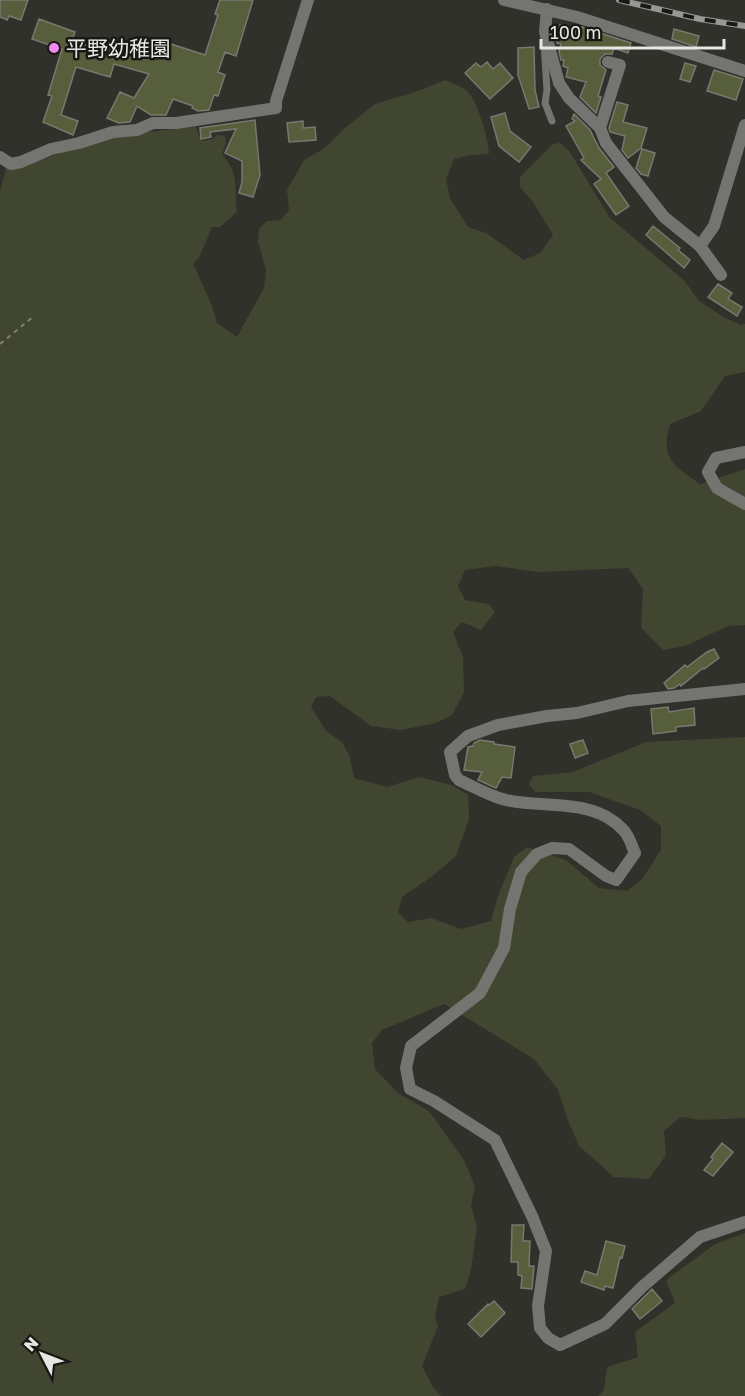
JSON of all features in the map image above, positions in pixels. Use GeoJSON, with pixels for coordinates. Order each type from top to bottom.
{"type":"FeatureCollection","features":[{"type":"Feature","properties":{"kind":"street"},"geometry":{"type":"LineString","coordinates":[[0,157],[11,164],[51,149],[113,132],[137,130],[153,123],[176,123],[276,108],[276,101],[308,0]]}},
{"type":"Feature","properties":{"kind":"street"},"geometry":{"type":"LineString","coordinates":[[504,0],[578,17],[745,71]]}},
{"type":"Feature","properties":{"kind":"street"},"geometry":{"type":"LineString","coordinates":[[547,9],[546,38],[559,83],[569,98],[600,128],[606,143],[648,199],[664,217],[700,246],[722,275]]}},
{"type":"Feature","properties":{"kind":"street"},"geometry":{"type":"LineString","coordinates":[[600,128],[620,65],[608,62]]}},
{"type":"Feature","properties":{"kind":"street"},"geometry":{"type":"LineString","coordinates":[[700,246],[714,226],[745,125]]}},
{"type":"Feature","properties":{"kind":"street"},"geometry":{"type":"LineString","coordinates":[[745,452],[716,458],[708,472],[717,488],[745,504]]}},
{"type":"Feature","properties":{"kind":"street"},"geometry":{"type":"LineString","coordinates":[[745,689],[628,701],[577,713],[498,725],[468,736],[450,752],[455,775],[459,780],[506,800],[564,805],[591,811],[613,822],[626,833],[635,853],[616,880],[606,876],[569,849],[552,848],[537,854],[521,872],[510,909],[504,948],[480,993],[411,1046],[406,1068],[410,1089],[434,1101],[495,1140],[532,1216],[546,1251],[538,1306],[540,1328],[548,1338],[560,1345],[605,1324],[642,1287],[699,1237],[745,1222]]}},
{"type":"Feature","properties":{"kind":"lane"},"geometry":{"type":"LineString","coordinates":[[546,38],[543,44],[547,90],[545,103],[552,122]]}},
{"type":"Feature","properties":{"kind":"path"},"geometry":{"type":"LineString","coordinates":[[0,344],[34,315]]}},
{"type":"Feature","properties":{"kind":"green space"},"geometry":{"type":"Polygon","coordinates":[[[445,80],[471,95],[485,130],[489,154],[454,159],[446,179],[450,198],[468,227],[486,233],[524,260],[540,253],[553,235],[533,202],[520,187],[520,177],[553,144],[560,143],[570,152],[610,218],[684,280],[699,301],[725,318],[741,325],[745,324],[745,372],[725,376],[701,411],[670,424],[667,446],[668,454],[676,466],[700,484],[745,469],[745,625],[728,626],[685,646],[663,650],[641,628],[643,589],[628,568],[539,572],[496,566],[465,570],[458,586],[465,600],[489,604],[495,612],[481,630],[462,622],[453,632],[463,657],[464,692],[452,715],[436,723],[401,730],[371,726],[330,696],[316,697],[311,707],[326,731],[342,742],[350,757],[354,778],[387,787],[419,777],[452,785],[468,795],[469,819],[456,856],[434,875],[402,897],[398,912],[408,922],[431,918],[461,929],[491,921],[498,896],[514,857],[527,847],[566,860],[599,888],[627,891],[642,879],[661,850],[661,826],[640,810],[589,792],[535,792],[529,785],[533,776],[573,772],[646,742],[745,737],[745,1118],[701,1120],[681,1117],[664,1131],[666,1155],[649,1179],[614,1177],[579,1146],[558,1090],[534,1059],[444,1004],[382,1030],[372,1043],[375,1069],[398,1093],[429,1111],[464,1160],[475,1186],[471,1206],[477,1226],[471,1270],[465,1289],[439,1297],[435,1317],[438,1326],[422,1366],[433,1387],[441,1396],[0,1396],[0,192],[6,168],[24,166],[102,138],[196,126],[201,141],[213,139],[217,135],[225,136],[226,144],[222,154],[234,175],[237,212],[220,227],[212,227],[199,258],[193,263],[217,323],[237,337],[264,288],[266,270],[258,242],[259,229],[267,221],[281,220],[289,210],[287,190],[304,160],[325,148],[345,128],[375,104],[445,80]]]}},
{"type":"Feature","properties":{"kind":"green space"},"geometry":{"type":"Polygon","coordinates":[[[745,1233],[745,1396],[598,1396],[604,1390],[607,1367],[638,1357],[635,1332],[675,1303],[666,1280],[715,1244],[745,1233]]]}},
{"type":"Feature","properties":{"kind":"building"},"geometry":{"type":"Polygon","coordinates":[[[0,0],[28,0],[21,20],[9,16],[7,20],[0,17],[0,0]]]}},
{"type":"Feature","properties":{"kind":"building"},"geometry":{"type":"Polygon","coordinates":[[[220,0],[253,0],[236,56],[225,52],[218,72],[225,75],[218,96],[214,95],[209,110],[198,111],[192,108],[193,106],[173,99],[166,115],[151,115],[137,106],[130,122],[119,123],[107,118],[120,92],[134,98],[149,74],[114,64],[110,77],[76,67],[61,115],[78,121],[73,135],[43,122],[52,96],[48,95],[62,49],[32,39],[39,19],[75,32],[72,41],[94,48],[97,38],[157,56],[162,41],[205,55],[218,15],[215,14],[220,0]]]}},
{"type":"Feature","properties":{"kind":"building"},"geometry":{"type":"Polygon","coordinates":[[[560,25],[581,30],[582,27],[631,43],[628,53],[614,48],[612,54],[605,54],[600,59],[600,65],[606,70],[598,96],[601,97],[596,113],[580,97],[586,82],[566,77],[568,68],[563,66],[564,60],[561,60],[559,52],[561,44],[556,40],[560,25]]]}},
{"type":"Feature","properties":{"kind":"building"},"geometry":{"type":"Polygon","coordinates":[[[674,29],[699,36],[696,47],[672,39],[674,29]]]}},
{"type":"Feature","properties":{"kind":"building"},"geometry":{"type":"Polygon","coordinates":[[[534,47],[535,90],[539,107],[529,109],[518,75],[518,48],[534,47]]]}},
{"type":"Feature","properties":{"kind":"building"},"geometry":{"type":"Polygon","coordinates":[[[487,62],[493,69],[500,63],[513,78],[490,99],[465,73],[476,63],[481,67],[487,62]]]}},
{"type":"Feature","properties":{"kind":"building"},"geometry":{"type":"Polygon","coordinates":[[[685,63],[696,66],[690,82],[680,79],[685,63]]]}},
{"type":"Feature","properties":{"kind":"building"},"geometry":{"type":"Polygon","coordinates":[[[714,70],[743,79],[736,100],[707,91],[714,70]]]}},
{"type":"Feature","properties":{"kind":"building"},"geometry":{"type":"Polygon","coordinates":[[[617,102],[628,105],[623,122],[647,128],[641,148],[628,158],[622,150],[625,136],[610,132],[609,128],[617,102]]]}},
{"type":"Feature","properties":{"kind":"building"},"geometry":{"type":"Polygon","coordinates":[[[505,113],[510,131],[531,147],[519,162],[499,146],[491,117],[505,113]]]}},
{"type":"Feature","properties":{"kind":"building"},"geometry":{"type":"Polygon","coordinates":[[[574,114],[590,130],[599,148],[614,167],[606,173],[629,206],[616,215],[594,184],[601,179],[581,160],[584,158],[566,126],[575,121],[572,119],[574,114]]]}},
{"type":"Feature","properties":{"kind":"building"},"geometry":{"type":"Polygon","coordinates":[[[255,120],[260,175],[253,197],[239,193],[242,182],[242,161],[225,153],[236,129],[210,132],[211,137],[201,139],[200,128],[255,120]]]}},
{"type":"Feature","properties":{"kind":"building"},"geometry":{"type":"Polygon","coordinates":[[[303,121],[303,128],[315,127],[316,140],[289,142],[287,123],[303,121]]]}},
{"type":"Feature","properties":{"kind":"building"},"geometry":{"type":"Polygon","coordinates":[[[642,149],[655,153],[648,176],[641,174],[636,168],[642,149]]]}},
{"type":"Feature","properties":{"kind":"building"},"geometry":{"type":"Polygon","coordinates":[[[653,226],[680,248],[678,250],[690,260],[684,268],[646,235],[653,226]]]}},
{"type":"Feature","properties":{"kind":"building"},"geometry":{"type":"Polygon","coordinates":[[[718,284],[732,293],[728,299],[742,307],[737,316],[708,297],[718,284]]]}},
{"type":"Feature","properties":{"kind":"building"},"geometry":{"type":"Polygon","coordinates":[[[714,649],[719,658],[681,686],[680,684],[668,689],[664,683],[685,665],[687,667],[714,649]]]}},
{"type":"Feature","properties":{"kind":"building"},"geometry":{"type":"Polygon","coordinates":[[[668,707],[669,712],[694,708],[695,725],[676,727],[676,731],[653,734],[651,709],[668,707]]]}},
{"type":"Feature","properties":{"kind":"building"},"geometry":{"type":"Polygon","coordinates":[[[480,740],[515,747],[511,778],[502,777],[496,788],[478,780],[482,772],[464,770],[468,747],[480,740]]]}},
{"type":"Feature","properties":{"kind":"building"},"geometry":{"type":"Polygon","coordinates":[[[583,740],[588,753],[575,758],[570,744],[583,740]]]}},
{"type":"Feature","properties":{"kind":"building"},"geometry":{"type":"Polygon","coordinates":[[[722,1143],[733,1152],[713,1176],[704,1170],[722,1143]]]}},
{"type":"Feature","properties":{"kind":"building"},"geometry":{"type":"Polygon","coordinates":[[[512,1225],[524,1225],[523,1241],[530,1241],[529,1266],[534,1266],[532,1289],[521,1288],[522,1276],[518,1275],[518,1262],[511,1262],[512,1225]]]}},
{"type":"Feature","properties":{"kind":"building"},"geometry":{"type":"Polygon","coordinates":[[[606,1241],[625,1246],[613,1288],[605,1286],[604,1290],[581,1282],[585,1271],[597,1275],[606,1241]]]}},
{"type":"Feature","properties":{"kind":"building"},"geometry":{"type":"Polygon","coordinates":[[[652,1289],[662,1301],[640,1319],[632,1309],[652,1289]]]}},
{"type":"Feature","properties":{"kind":"building"},"geometry":{"type":"Polygon","coordinates":[[[494,1301],[505,1313],[481,1337],[468,1324],[494,1301]]]}},
{"type":"Feature","properties":{"kind":"railway"},"geometry":{"type":"LineString","coordinates":[[619,0],[700,19],[745,26]]}},
{"type":"Feature","properties":{"kind":"place","name":"平野幼稚園"},"geometry":{"type":"Point","coordinates":[54,48]}}]}
